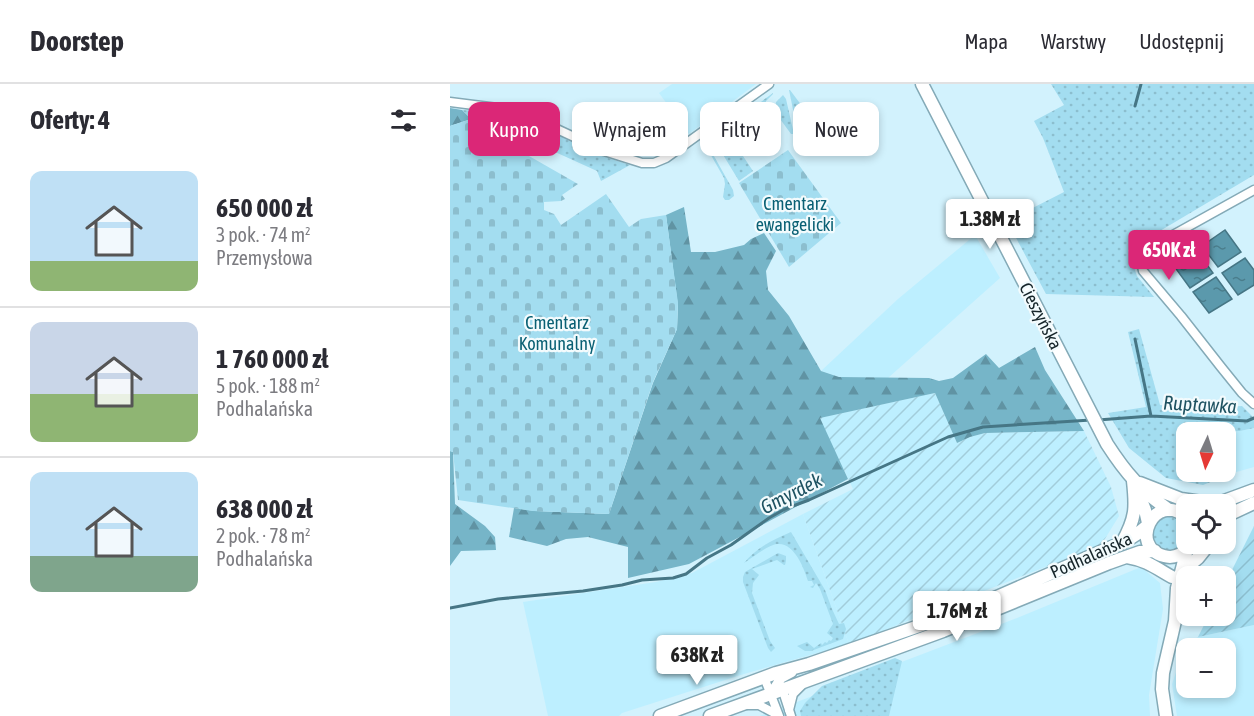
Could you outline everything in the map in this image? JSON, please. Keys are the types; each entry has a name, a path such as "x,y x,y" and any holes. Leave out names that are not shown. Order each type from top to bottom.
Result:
{"street":[{"path":"450,102 513,110 604,151 642,163 654,163 666,158 769,84"},
{"name":"Cieszyńska","path":"922,84 1102,436 1133,481 1157,502 1176,510"},
{"path":"1254,190 1146,250 1141,261 1143,271 1242,393 1254,404"},
{"path":"1121,544 1129,531 1134,515 1133,481 1176,497"},
{"name":"Cieszyńska","path":"1133,481 1148,525 1146,534 1148,542 1159,553"},
{"path":"1236,497 1254,490"},
{"path":"1236,511 1254,503"},
{"name":"Podhalańska","path":"710,716 740,705 773,683 809,664 974,607 1133,538 1148,525 1157,513 1176,512"},
{"name":"Podhalańska","path":"660,716 744,685 805,681 985,615 1095,568 1140,552 1176,556 1179,554"},
{"path":"1159,553 1176,578"},
{"path":"1190,566 1201,554"},
{"path":"1126,557 1147,562 1176,578"},
{"path":"1166,716 1162,681 1175,621 1176,600"},
{"path":"790,713 793,694 805,681"},
{"path":"773,683 790,713"},
{"path":"773,683 778,715"},
{"path":"740,705 759,705 778,715"}],"shaded area":[{"path":"672,84 756,84 732,102 700,102 700,126 689,134 688,102 666,102 659,93"},
{"path":"975,235 1000,278 888,378 839,377 821,371 898,299"},
{"path":"935,393 957,443 985,433 1084,431 1111,487 1119,516 1103,542 1091,549 849,644 803,514 853,489 819,418"},
{"path":"1254,428 1254,467 1236,472 1236,431"},
{"path":"803,514 849,644 744,674 622,713 619,716 548,716 523,602 656,582 692,573"},
{"path":"1141,567 1160,583 1163,609 1149,695 1150,716 760,716 1017,618"},
{"path":"1254,625 1254,716 1177,716 1172,684 1176,672 1176,698 1236,698 1236,638 1197,638"}],"green space":[{"path":"1051,84 1254,84 1254,175 1128,250 1137,276 1154,297 1046,294 1007,221 1064,192 1034,121 1064,105"},
{"path":"789,90 799,102 793,102 793,110"},
{"path":"773,93 766,102 761,102"},
{"path":"783,95 786,99 793,134 781,120 781,102 776,102"},
{"path":"450,108 462,110 468,116 468,120 450,126"},
{"name":"Cmentarz Komunalny","path":"468,120 468,156 529,156 578,184 562,195 565,199 544,202 544,210 554,214 561,225 606,194 629,227 641,219 666,215 678,303 677,329 653,382 609,514 533,511 458,500 453,452 450,451 450,126"},
{"path":"560,136 572,142 572,156 602,156 630,165 601,181 597,171 560,154"},
{"name":"Cmentarz ewangelicki","path":"788,150 841,223 789,267 739,183"},
{"path":"711,156 714,156 733,190 734,196 729,200 723,197 724,178"},
{"path":"724,156 743,156 753,171 739,181"},
{"path":"684,207 691,252 715,252 744,245 764,233 776,251 766,271 768,290 789,316 821,371 839,377 929,378 939,381 953,378 986,354 999,368 1035,347 1045,370 1084,431 985,433 957,443 935,393 820,418 848,479 689,564 628,578 628,547 588,537 566,539 547,546 509,537 514,508 609,514 653,383 677,329 678,306 666,215"},
{"path":"1139,329 1160,405 1207,409 1242,406 1254,418 1254,428 1236,431 1236,422 1176,422 1176,480 1166,478 1129,448 1108,413 1146,407 1128,332"},
{"path":"450,451 453,452 455,504 485,526 495,537 496,550 461,551 450,566"},
{"path":"1187,482 1210,482 1203,485"},
{"path":"1170,516 1176,518 1176,548 1170,550 1158,545 1153,533 1158,521"},
{"path":"1254,526 1254,625 1198,637 1204,626 1236,626 1236,566 1234,566"},
{"path":"791,532 825,590 839,624 844,623 846,629 843,639 811,651 805,651 797,646 807,642 814,648 821,643 822,645 831,641 833,638 827,633 833,624 820,589 816,583 813,588 810,587 814,585 812,581 808,581 793,551 783,544 777,544 744,563 766,544"},
{"path":"778,553 786,556 785,565 777,560 752,569 759,575 753,583 752,593 770,641 775,648 771,652 743,577 745,572"},
{"path":"895,658 902,661 889,716 801,716 800,711 805,703 822,686"}],"water":[{"path":"1225,230 1241,252 1218,267 1202,246"},
{"path":"1197,251 1213,273 1190,288 1174,266"},
{"path":"1245,258 1254,270 1254,285 1238,295 1222,273"},
{"path":"1216,277 1232,299 1209,313 1193,292"}],"waterway":[{"name":"Ruptawka","path":"1135,106 1141,84"},
{"name":"Ruptawka","path":"1135,339 1151,416"},
{"name":"Ruptawka","path":"1098,420 1151,416 1247,421 1254,418"},
{"name":"Gmyrdek","path":"450,608 498,599 583,591 642,580 673,578 686,574 707,558 785,509 948,437 983,427 1091,420"}]}
